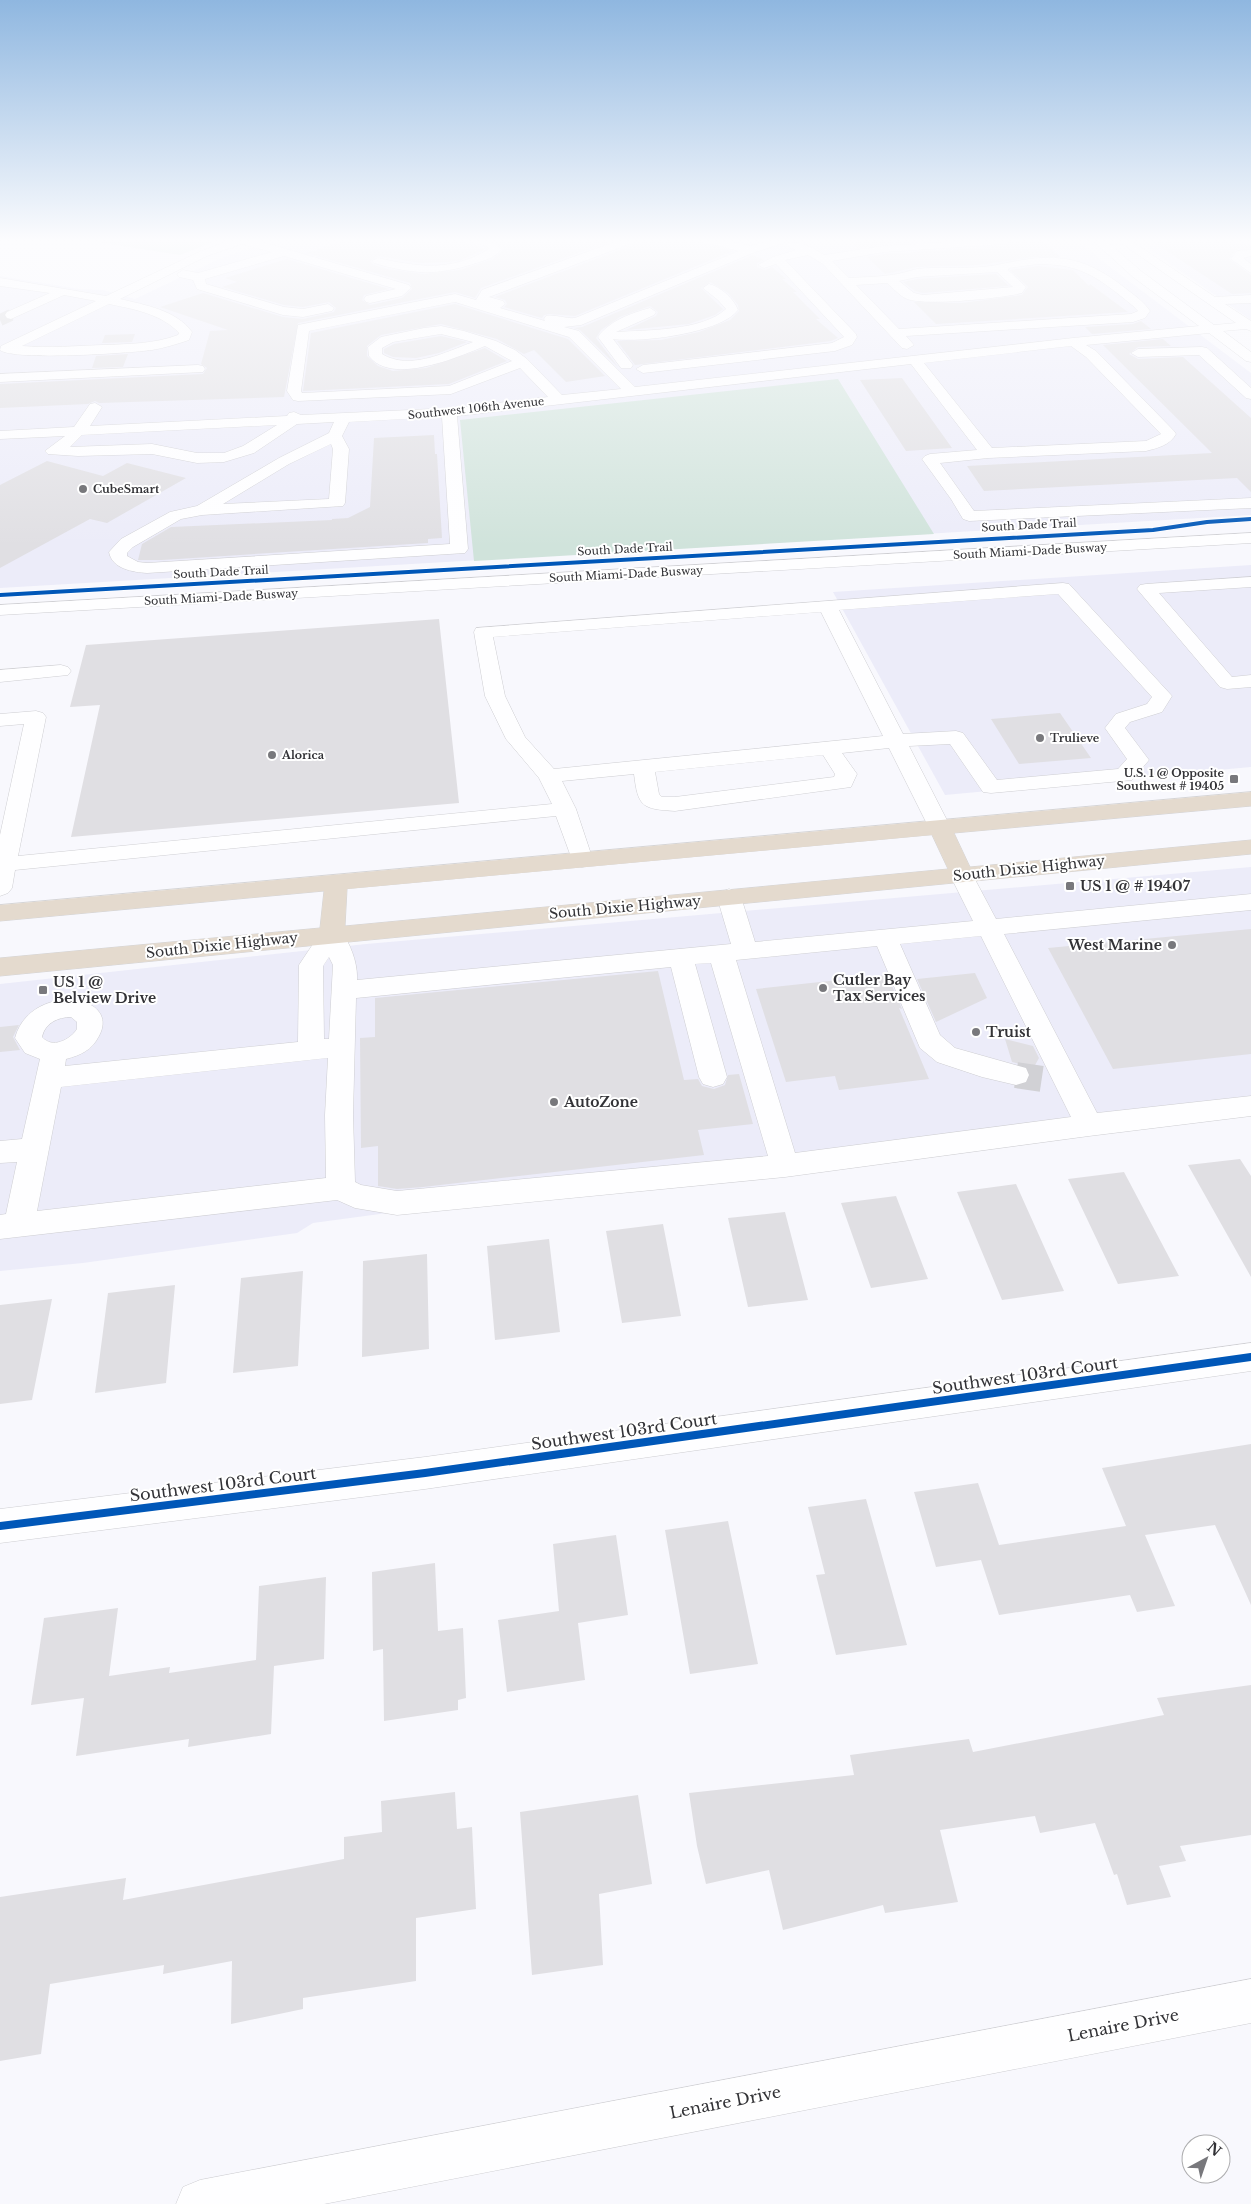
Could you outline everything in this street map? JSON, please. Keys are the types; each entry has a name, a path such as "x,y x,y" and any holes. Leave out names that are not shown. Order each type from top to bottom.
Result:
{"highway":[{"path":"0,913 1251,799"},
{"path":"940,828 962,875"},
{"name":"South Dixie Highway","path":"0,967 1251,847"},
{"path":"332,935 336,882"}],"street":[{"path":"3,350 22,341"},
{"path":"3,350 37,352 146,347 174,341"},
{"path":"94,407 68,443 53,451 81,453 153,449 197,458 219,458 239,454 255,448 293,420 298,397 294,391 301,341"},
{"path":"386,341 375,347 376,356 385,362 415,364 440,359 484,342"},
{"path":"480,341 507,352 522,362 558,399"},
{"path":"581,341 630,391"},
{"path":"607,341 626,364 643,369 835,347 848,341"},
{"path":"903,341 988,453"},
{"name":"Southwest 106th Avenue","path":"0,435 452,412 1085,341"},
{"path":"1227,341 1251,358"},
{"path":"1073,342 1091,354 1169,434 1166,438 1146,446 988,453 930,459 959,498 969,516 1251,503"},
{"path":"1124,353 1202,351 1251,395"},
{"path":"1091,354 1106,354"},
{"path":"751,356 768,376"},
{"path":"298,397 451,390 522,362"},
{"path":"643,369 662,387"},
{"path":"0,378 198,370"},
{"path":"335,436 341,449 337,503 202,510 176,515 127,543 118,552 119,558 135,567 147,568 459,549 451,390"},
{"path":"202,510 284,460 335,436 344,418"},
{"name":"South Miami-Dade Busway","path":"0,610 1251,538"},
{"path":"1251,582 1146,589 1227,683 1251,681"},
{"path":"549,776 896,741 956,737 991,787 1124,775 1138,760 1115,728 1123,718 1155,708 1162,696 1063,588 483,632 494,696 516,739 549,776 565,809 582,860"},
{"path":"827,605 940,828"},
{"path":"0,676 61,671"},
{"path":"0,720 36,716 3,860 0,888"},
{"path":"644,766 648,796 656,803 675,804 843,782 846,774 829,748"},
{"path":"3,860 565,809"},
{"path":"962,875 988,928 1054,1078 1089,1125"},
{"path":"720,1076 711,954 730,897"},
{"path":"343,990 1251,902"},
{"path":"332,935 345,965 339,1116 341,1188"},
{"path":"311,1050 311,965 332,935"},
{"path":"885,937 929,1041 946,1055 992,1070 1016,1075"},
{"path":"711,954 785,1166"},
{"path":"49,1078 341,1047"},
{"path":"55,1052 34,1149 9,1226 341,1188 355,1196 397,1203 785,1166 1089,1125 1251,1106"},
{"path":"0,1152 34,1149"},
{"name":"Southwest 103rd Court","path":"0,1526 425,1473 1251,1357"},
{"name":"Lenaire Drive","path":"200,2204 1251,2001"}],"shaded area":[{"path":"0,341 1208,341 1251,373 1251,515 0,588"},
{"path":"838,379 934,534 474,561 460,420"},
{"path":"1251,565 1251,767 945,795 833,592"},
{"path":"1251,867 1251,1100 1095,1118 313,1223 297,1233 83,1263 0,1271 0,984 366,944"}],"building":[{"path":"103,341 132,341 132,342 102,343"},
{"path":"207,341 295,341 284,397 99,403 95,401 88,404 0,408 0,384 203,374 207,368 201,364"},
{"path":"310,341 374,341 367,346 367,356 378,366 393,371 426,368 485,348 507,361 449,384 303,391"},
{"path":"412,341 467,342 439,353 416,358 393,357 384,353 384,349 394,344"},
{"path":"500,341 570,341 605,376 566,382 534,350 524,354"},
{"path":"591,341 598,341 618,367"},
{"path":"617,341 623,341 831,341 635,365"},
{"path":"1165,341 1171,346 1138,347 1129,354 1138,359 1183,357 1251,418 1251,492 1237,478 984,491 967,466 1212,453 1103,345"},
{"path":"128,354 123,367 92,368 96,356"},
{"path":"902,378 952,448 906,451 860,380"},
{"path":"434,435 435,454 437,454 442,538 428,539 428,543 138,560 142,544 171,527 348,518 370,507 374,438"},
{"name":"CubeSmart","path":"47,461 103,476 127,463 186,478 107,523 90,519 0,568 0,485"},
{"name":"Alorica","path":"439,619 459,803 71,837 100,705 70,707 86,645"},
{"name":"Trulieve","path":"1060,713 1091,758 1019,764 991,719"},
{"path":"1251,929 1251,1054 1113,1069 1048,948"},
{"name":"AutoZone","path":"658,971 684,1080 698,1079 702,1086 714,1089 725,1085 728,1075 739,1074 753,1124 698,1130 704,1155 423,1187 397,1189 378,1186 378,1146 361,1148 360,1038 375,1037 375,998"},
{"path":"975,973 987,998 936,1022 917,979"},
{"path":"885,975 888,982 890,981 902,1009 899,1008 929,1079 839,1090 835,1076 786,1082 756,989"},
{"path":"19,1025 13,1037 20,1050 0,1052 0,1027"},
{"path":"1005,1039 1033,1046 1039,1058 1030,1074 1027,1066 1012,1062"},
{"path":"1240,1159 1251,1176 1251,1277 1188,1165"},
{"path":"1124,1172 1179,1276 1118,1284 1068,1179"},
{"path":"1016,1184 1064,1291 1002,1300 957,1192"},
{"path":"896,1196 928,1279 871,1288 841,1203"},
{"path":"785,1212 808,1300 748,1307 728,1218"},
{"path":"663,1224 681,1316 622,1323 606,1231"},
{"path":"549,1239 560,1332 495,1340 487,1246"},
{"path":"427,1254 429,1349 362,1357 363,1261"},
{"path":"303,1271 298,1366 233,1373 241,1278"},
{"path":"175,1285 166,1383 95,1393 108,1293"},
{"path":"52,1299 32,1400 0,1404 0,1305"},
{"path":"1251,1444 1251,1605 1215,1525 1145,1535 1175,1606 1137,1612 1130,1595 999,1615 981,1560 936,1567 914,1492 978,1483 999,1545 1126,1526 1102,1468"},
{"path":"866,1499 907,1645 836,1655 816,1575 825,1574 808,1507"},
{"path":"728,1521 758,1664 690,1674 665,1530"},
{"path":"616,1535 628,1615 578,1623 585,1680 507,1692 498,1620 559,1611 553,1544"},
{"path":"435,1563 438,1631 463,1628 466,1698 458,1700 458,1710 384,1721 383,1649 373,1651 372,1572"},
{"path":"326,1577 324,1659 274,1666 271,1734 188,1747 189,1739 76,1756 84,1698 31,1705 44,1618 118,1608 109,1676 170,1667 169,1673 256,1660 259,1586"},
{"path":"1251,1685 1251,1835 1180,1846 1186,1861 1159,1866 1171,1897 1127,1905 1117,1874 1114,1875 1095,1823 1040,1833 1035,1816 940,1830 958,1902 885,1913 883,1905 783,1930 769,1870 706,1884 697,1846 689,1793 854,1775 850,1755 969,1739 973,1752 1164,1715 1157,1698"},
{"path":"455,1792 457,1829 472,1827 476,1909 416,1918 416,1981 303,1998 303,2009 231,2024 232,1961 163,1974 164,1965 50,1984 41,2054 0,2061 0,1897 126,1878 123,1900 344,1859 344,1837 382,1832 381,1801"},
{"path":"638,1795 652,1884 599,1894 603,1965 532,1975 520,1812"}],"tunnel":[{"path":"1016,1075 1043,1079"}],"cycle path":[{"name":"South Dade Trail","path":"0,595 1153,530 1207,522 1251,519"},
{"path":"0,1526 425,1473 1251,1357"}],"place":[{"name":"CubeSmart","path":"83,489"},
{"name":"Trulieve","path":"1040,738"},
{"name":"Alorica","path":"272,755"},
{"name":"U.S. 1 @ Opposite Southwest # 19405","path":"1234,779"},
{"name":"US 1 @ # 19407","path":"1070,886"},
{"name":"West Marine","path":"1172,945"},
{"name":"Cutler Bay Tax Services","path":"823,988"},
{"name":"US 1 @ Belview Drive","path":"43,990"},
{"name":"Truist","path":"976,1032"},
{"name":"AutoZone","path":"554,1102"}]}
